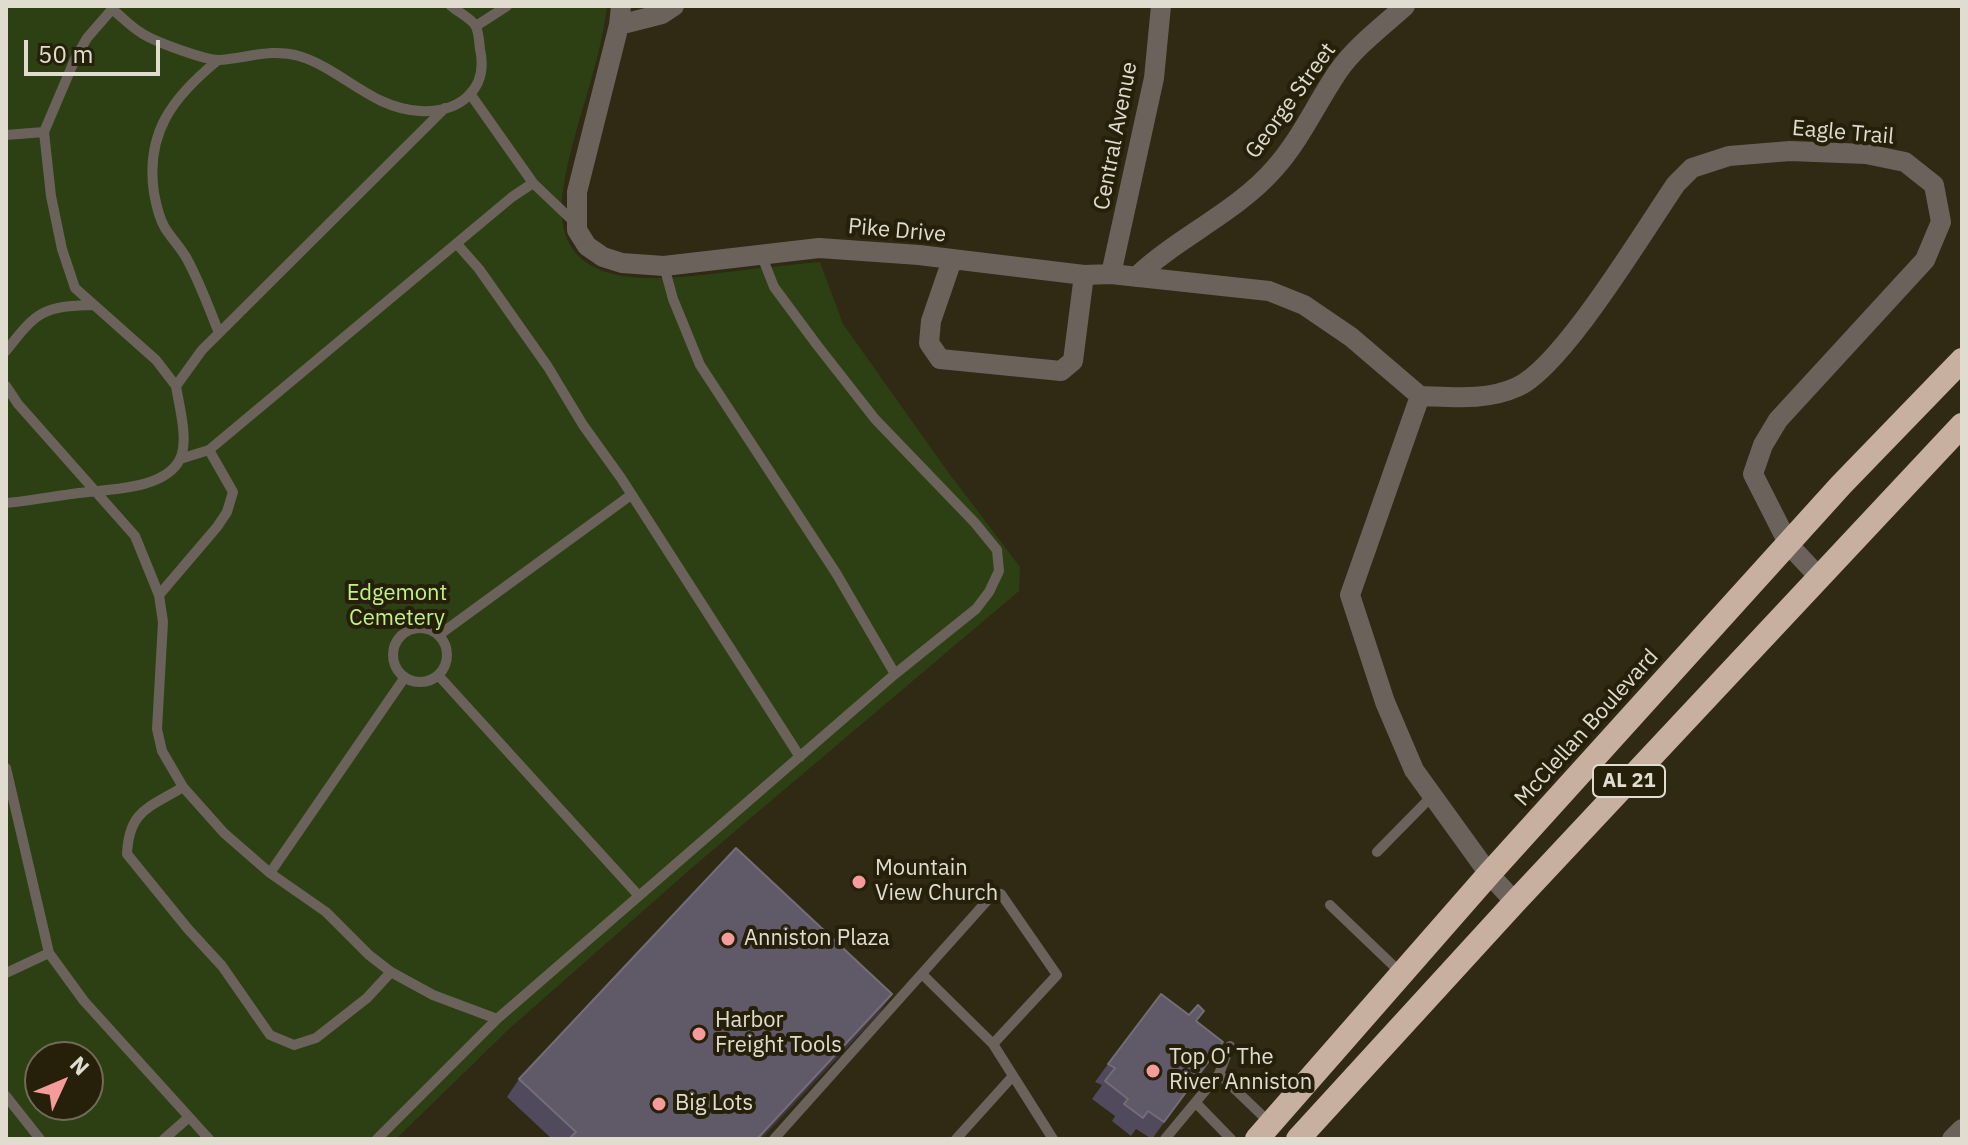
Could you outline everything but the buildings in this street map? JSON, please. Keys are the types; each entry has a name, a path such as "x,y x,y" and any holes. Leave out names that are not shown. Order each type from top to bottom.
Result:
{"highway":[{"path":"1929,394 1962,349"},
{"name":"McClellan Boulevard","path":"1264,1131 1489,874 1841,485 1962,360"},
{"name":"AL 21","path":"1298,1139 1515,902 1962,425"}],"street":[{"path":"575,223 577,192 620,15 662,14 674,6"},
{"name":"Central Avenue","path":"1111,274 1154,78 1161,6"},
{"name":"George Street","path":"1136,277 1156,258 1232,207 1274,169 1291,148 1341,67 1405,6"},
{"name":"Eagle Trail","path":"1420,396 1475,398 1518,387 1542,369 1594,304 1676,184 1692,168 1729,156 1790,151 1866,154 1905,162 1934,185 1941,222 1925,260 1778,420 1763,445 1753,474 1789,545 1819,577"},
{"name":"Pike Drive","path":"575,223 587,246 603,257 622,263 664,266 819,248 1269,291 1304,305 1351,337 1420,396"},
{"path":"952,260 931,321 929,343 940,359 1061,371 1073,361 1084,275"},
{"path":"1420,396 1350,595 1385,702 1414,770 1489,874 1515,902"},
{"path":"1952,1139 1962,1129"}],"lane":[{"path":"176,386 202,350 219,333 445,108 471,95 480,83 483,60 476,26 451,6"},
{"path":"476,26 507,6"},
{"path":"180,459 184,429 176,386 156,360 75,288 62,249 51,196 44,132 87,38 114,7 141,33 217,61 265,52 295,55 314,62 379,102 419,111 445,108"},
{"path":"217,61 177,98 161,125 152,154 152,178 164,227 185,256 219,333"},
{"path":"471,95 533,183 575,223"},
{"path":"6,135 44,132"},
{"path":"6,503 142,485 165,475 180,459 209,450 512,197 533,183"},
{"path":"457,244 479,269 548,367 800,757"},
{"path":"377,1139 497,1019 983,601 999,571 997,550 875,419 774,287 761,254"},
{"path":"664,266 673,299 700,365 836,573 895,674"},
{"path":"6,351 25,327 43,312 59,306 94,305"},
{"path":"6,386 18,404 135,536 159,595 163,645 157,729 162,751 183,787 224,833 270,873 326,912 369,955 391,972 433,995 497,1019"},
{"path":"159,595 227,512 233,492 209,450"},
{"path":"439,635 631,495"},
{"path":"423,628 439,635 447,651 444,668 438,675 422,682 405,677 399,671 393,654 399,638 414,629 423,628"},
{"path":"438,675 639,896"},
{"path":"270,873 405,677"},
{"path":"6,768 49,953 84,1001 209,1139"},
{"path":"183,787 141,812 128,830 127,854 222,966 270,1035 294,1045 316,1038 367,998 391,972"},
{"path":"1377,852 1432,796"},
{"path":"774,1139 994,893 1001,894 1057,975 993,1044"},
{"path":"1330,905 1402,974"},
{"path":"6,973 49,953"},
{"path":"922,974 993,1044 1053,1139"},
{"path":"1165,1139 1219,1074 1230,1046"},
{"path":"1219,1074 1264,1131"},
{"path":"956,1139 1012,1077"},
{"path":"6,1096 40,1139"},
{"path":"1197,1104 1231,1139"},
{"path":"164,1139 188,1118"}],"green space":[{"name":"Edgemont Cemetery","path":"6,6 607,6 563,190 563,225 573,249 590,265 614,274 642,278 671,278 820,262 843,324 1020,567 1019,591 694,866 509,1029 396,1139 6,1139"}],"place":[{"name":"Mountain View Church","path":"859,882"},
{"name":"Anniston Plaza","path":"728,939"},
{"name":"Harbor Freight Tools","path":"699,1034"},
{"name":"Top O' The River Anniston","path":"1153,1071"},
{"name":"Big Lots","path":"659,1104"}]}
